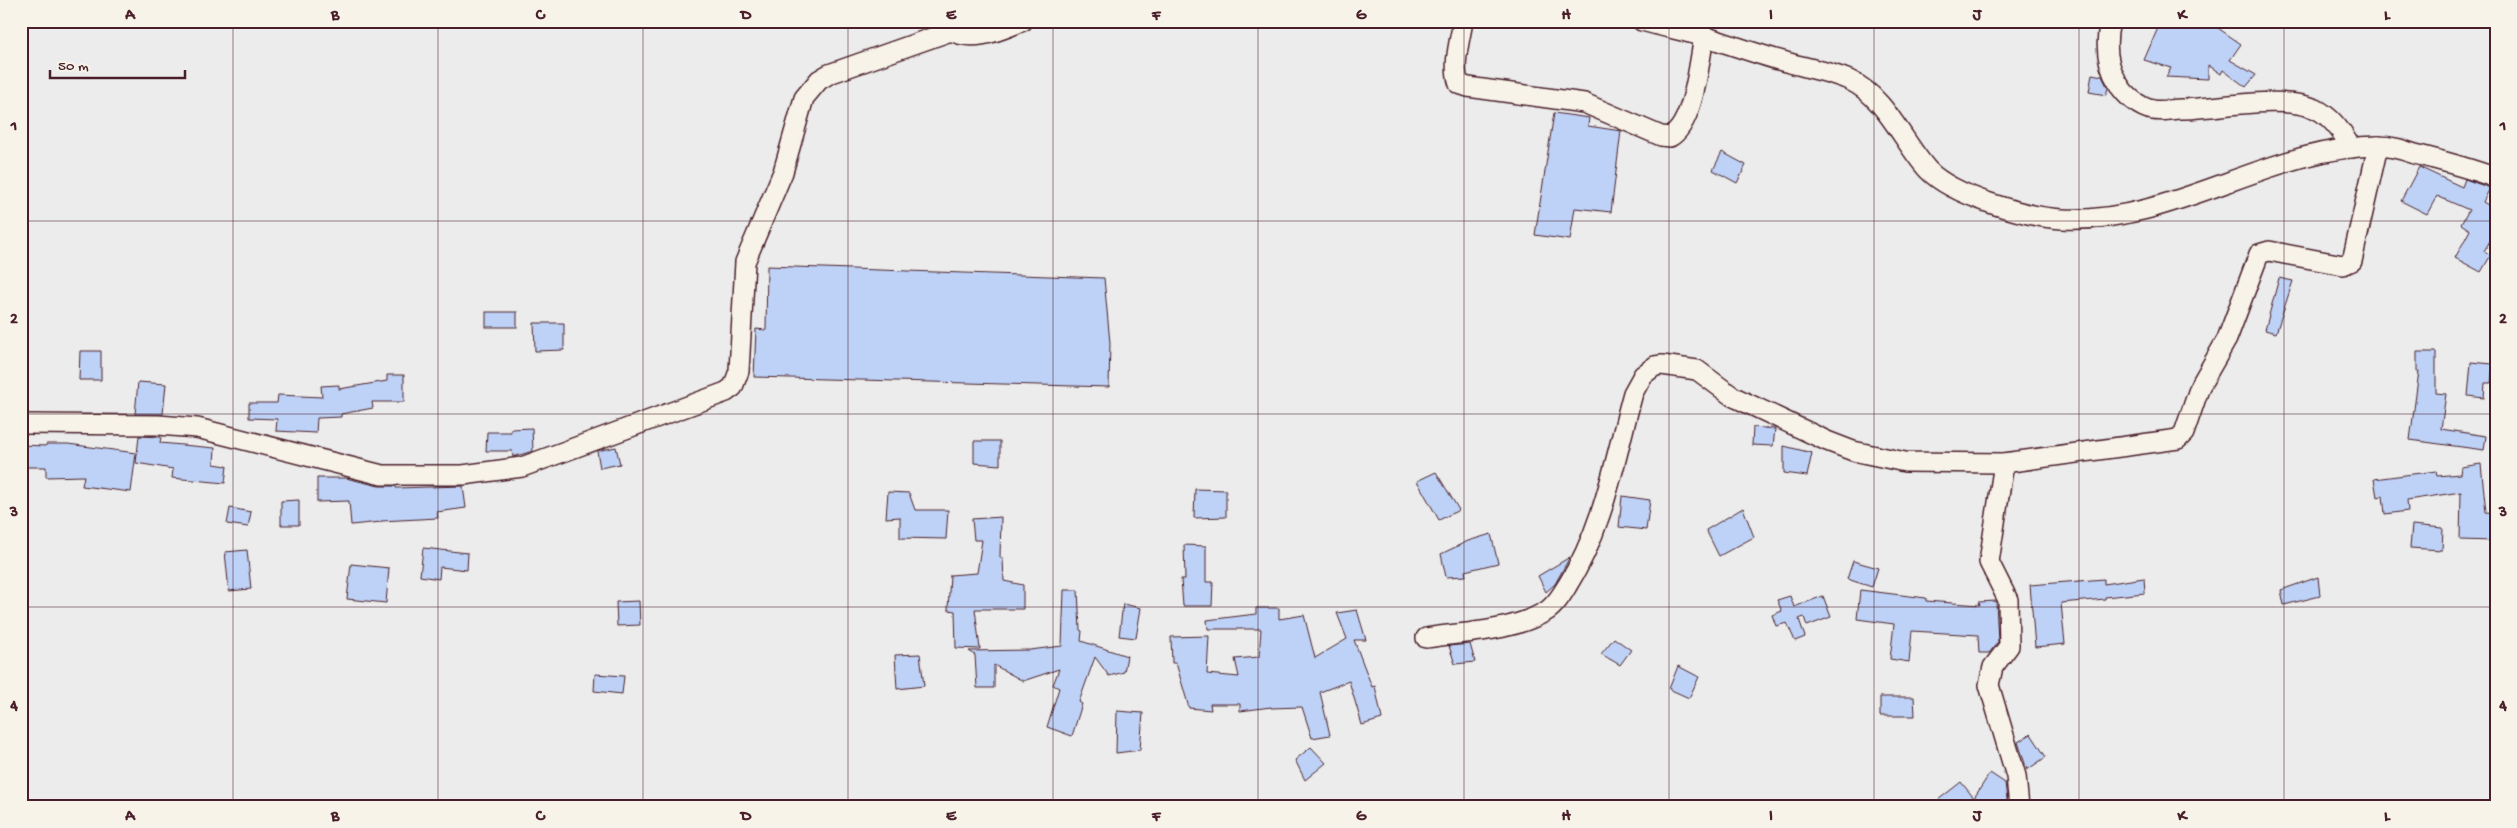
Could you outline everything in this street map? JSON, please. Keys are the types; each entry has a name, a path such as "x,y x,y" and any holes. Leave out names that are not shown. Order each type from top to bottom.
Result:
{"street":[{"path":"21,424 149,424 197,428 382,475 463,475 522,467 726,392 732,387 739,371 745,262 779,184 804,98 819,80 829,74 950,26 968,37 991,34 1023,21"},
{"path":"1463,21 1456,68 1459,84 1468,87 1584,103 1661,136 1670,137 1681,128 1694,88 1704,37"},
{"path":"1642,21 1704,37 1849,80 1868,92 1893,121 1929,171 1945,182 1994,206 2028,214 2062,219 2117,216 2173,202 2275,167 2351,148 2391,147 2461,165 2496,178"},
{"path":"2110,21 2107,52 2112,74 2121,89 2138,103 2153,110 2189,110 2283,103 2315,109 2331,119 2351,148"},
{"path":"1426,638 1506,626 1546,611 1557,601 1579,567 1599,517 1633,393 1643,375 1655,366 1662,365 1697,370 1732,396 1853,451 1880,458 1926,464 2004,463 2173,440 2181,437 2200,386 2227,339 2259,254 2270,252 2343,265 2352,261 2378,146"},
{"path":"2004,463 1989,562 2008,600 2009,646 1993,667 1989,685 2016,776 2019,807"}],"building":[{"path":"2161,21 2208,21 2241,44 2230,60 2256,75 2246,87 2223,70 2221,74 2208,65 2208,79 2166,77 2171,68 2144,60"},
{"path":"2092,74 2102,76 2108,88 2106,95 2089,92"},
{"path":"1554,113 1589,118 1588,126 1621,131 1611,212 1575,208 1570,240 1535,235"},
{"path":"1722,152 1746,165 1737,183 1713,170"},
{"path":"2419,167 2462,187 2465,179 2490,188 2483,202 2496,210 2496,231 2484,251 2491,255 2481,272 2455,258 2470,230 2461,224 2469,210 2437,196 2427,214 2401,201"},
{"path":"767,266 1104,278 1110,343 1109,387 754,377 756,329 766,330"},
{"path":"2279,278 2293,281 2276,333 2265,330"},
{"path":"486,312 517,312 517,327 486,327"},
{"path":"534,323 564,323 564,350 535,351"},
{"path":"80,351 101,351 101,380 79,380"},
{"path":"2417,352 2436,352 2436,393 2446,394 2441,429 2486,436 2484,450 2410,440 2419,371 2417,371"},
{"path":"2471,362 2493,364 2491,383 2485,383 2484,398 2468,396"},
{"path":"387,375 404,375 404,402 372,402 373,408 341,414 341,417 317,418 316,433 276,431 277,419 249,418 249,403 277,403 278,395 322,397 321,386 339,385 339,389 387,381"},
{"path":"138,382 166,384 163,414 135,414"},
{"path":"1753,427 1775,429 1773,446 1752,445"},
{"path":"532,428 533,451 513,457 512,451 486,451 487,432 511,432 511,429"},
{"path":"139,436 161,437 160,443 215,448 214,464 227,466 225,483 172,478 173,469 136,463"},
{"path":"974,441 1000,441 1000,465 974,463"},
{"path":"46,444 68,444 136,453 131,492 82,486 84,476 46,477 46,467 21,467 21,445 46,446"},
{"path":"1784,446 1812,453 1807,476 1784,473"},
{"path":"616,447 620,464 600,468 597,451"},
{"path":"2481,464 2486,512 2495,513 2494,541 2460,540 2461,492 2407,500 2408,511 2385,514 2383,496 2377,497 2374,479 2436,471 2437,476 2460,474 2461,467"},
{"path":"1436,472 1459,510 1439,520 1417,481"},
{"path":"317,478 346,478 379,486 396,486 396,488 463,486 466,508 437,512 438,518 381,521 351,525 349,501 317,502"},
{"path":"1195,489 1226,490 1226,517 1194,518"},
{"path":"888,492 909,493 915,510 948,510 946,539 900,538 900,517 886,518"},
{"path":"1622,496 1650,500 1646,530 1619,527"},
{"path":"299,500 299,525 281,525 281,501"},
{"path":"230,508 251,512 248,527 227,524"},
{"path":"1743,508 1754,537 1719,556 1706,530"},
{"path":"1001,517 1000,558 1003,558 1004,581 1023,585 1023,609 975,609 980,649 956,648 955,611 948,610 950,575 977,573 982,540 974,540 972,519"},
{"path":"2412,525 2443,528 2442,550 2410,548"},
{"path":"1491,534 1498,563 1465,571 1466,576 1446,577 1441,554 1468,541"},
{"path":"1184,545 1206,546 1206,582 1213,582 1212,606 1183,606 1181,579 1185,579"},
{"path":"423,548 468,553 467,570 440,567 439,579 420,576"},
{"path":"247,550 251,589 229,591 225,552"},
{"path":"1570,557 1555,584 1546,592 1538,576"},
{"path":"1853,561 1878,568 1872,587 1847,579"},
{"path":"351,564 389,568 386,603 347,599"},
{"path":"2318,577 2320,596 2284,605 2281,590"},
{"path":"2144,578 2145,593 2061,603 2065,644 2035,647 2030,585 2104,579 2104,584"},
{"path":"1064,590 1078,590 1080,630 1082,631 1081,641 1127,656 1124,672 1109,676 1095,657 1079,702 1082,704 1072,736 1047,727 1059,688 1053,685 1059,669 1023,681 994,665 994,688 977,688 975,655 969,651 1030,650 1062,646"},
{"path":"1860,590 1926,598 1926,601 1980,605 1979,602 1996,601 1998,642 1989,653 1979,653 1978,635 1912,631 1909,662 1890,659 1894,624 1857,619"},
{"path":"1790,596 1794,607 1823,596 1831,617 1807,626 1804,617 1799,619 1805,637 1795,641 1787,623 1776,626 1772,615 1782,611 1777,600"},
{"path":"639,601 640,625 617,626 616,602"},
{"path":"1123,604 1141,608 1136,638 1119,636"},
{"path":"1256,608 1279,608 1279,619 1304,615 1315,658 1347,639 1337,613 1357,610 1366,640 1354,640 1372,687 1375,686 1382,719 1362,725 1349,681 1320,692 1330,735 1312,738 1302,707 1271,707 1240,711 1240,704 1210,704 1211,710 1189,708 1176,663 1172,663 1171,637 1209,636 1207,674 1239,677 1235,659 1259,657 1261,629 1208,629 1207,620 1256,614"},
{"path":"1614,638 1631,650 1620,665 1601,654"},
{"path":"1470,644 1475,662 1455,664 1449,646"},
{"path":"920,654 924,686 897,689 895,655"},
{"path":"1678,666 1699,677 1689,698 1669,689"},
{"path":"595,674 624,676 622,694 594,691"},
{"path":"1880,697 1914,697 1915,716 1880,716"},
{"path":"1117,711 1143,713 1140,750 1116,753"},
{"path":"2031,734 2046,757 2027,770 2018,742"},
{"path":"1311,747 1326,763 1305,780 1295,760"},
{"path":"1990,773 2005,783 2008,807 1929,807 1961,782 1974,798"}]}
